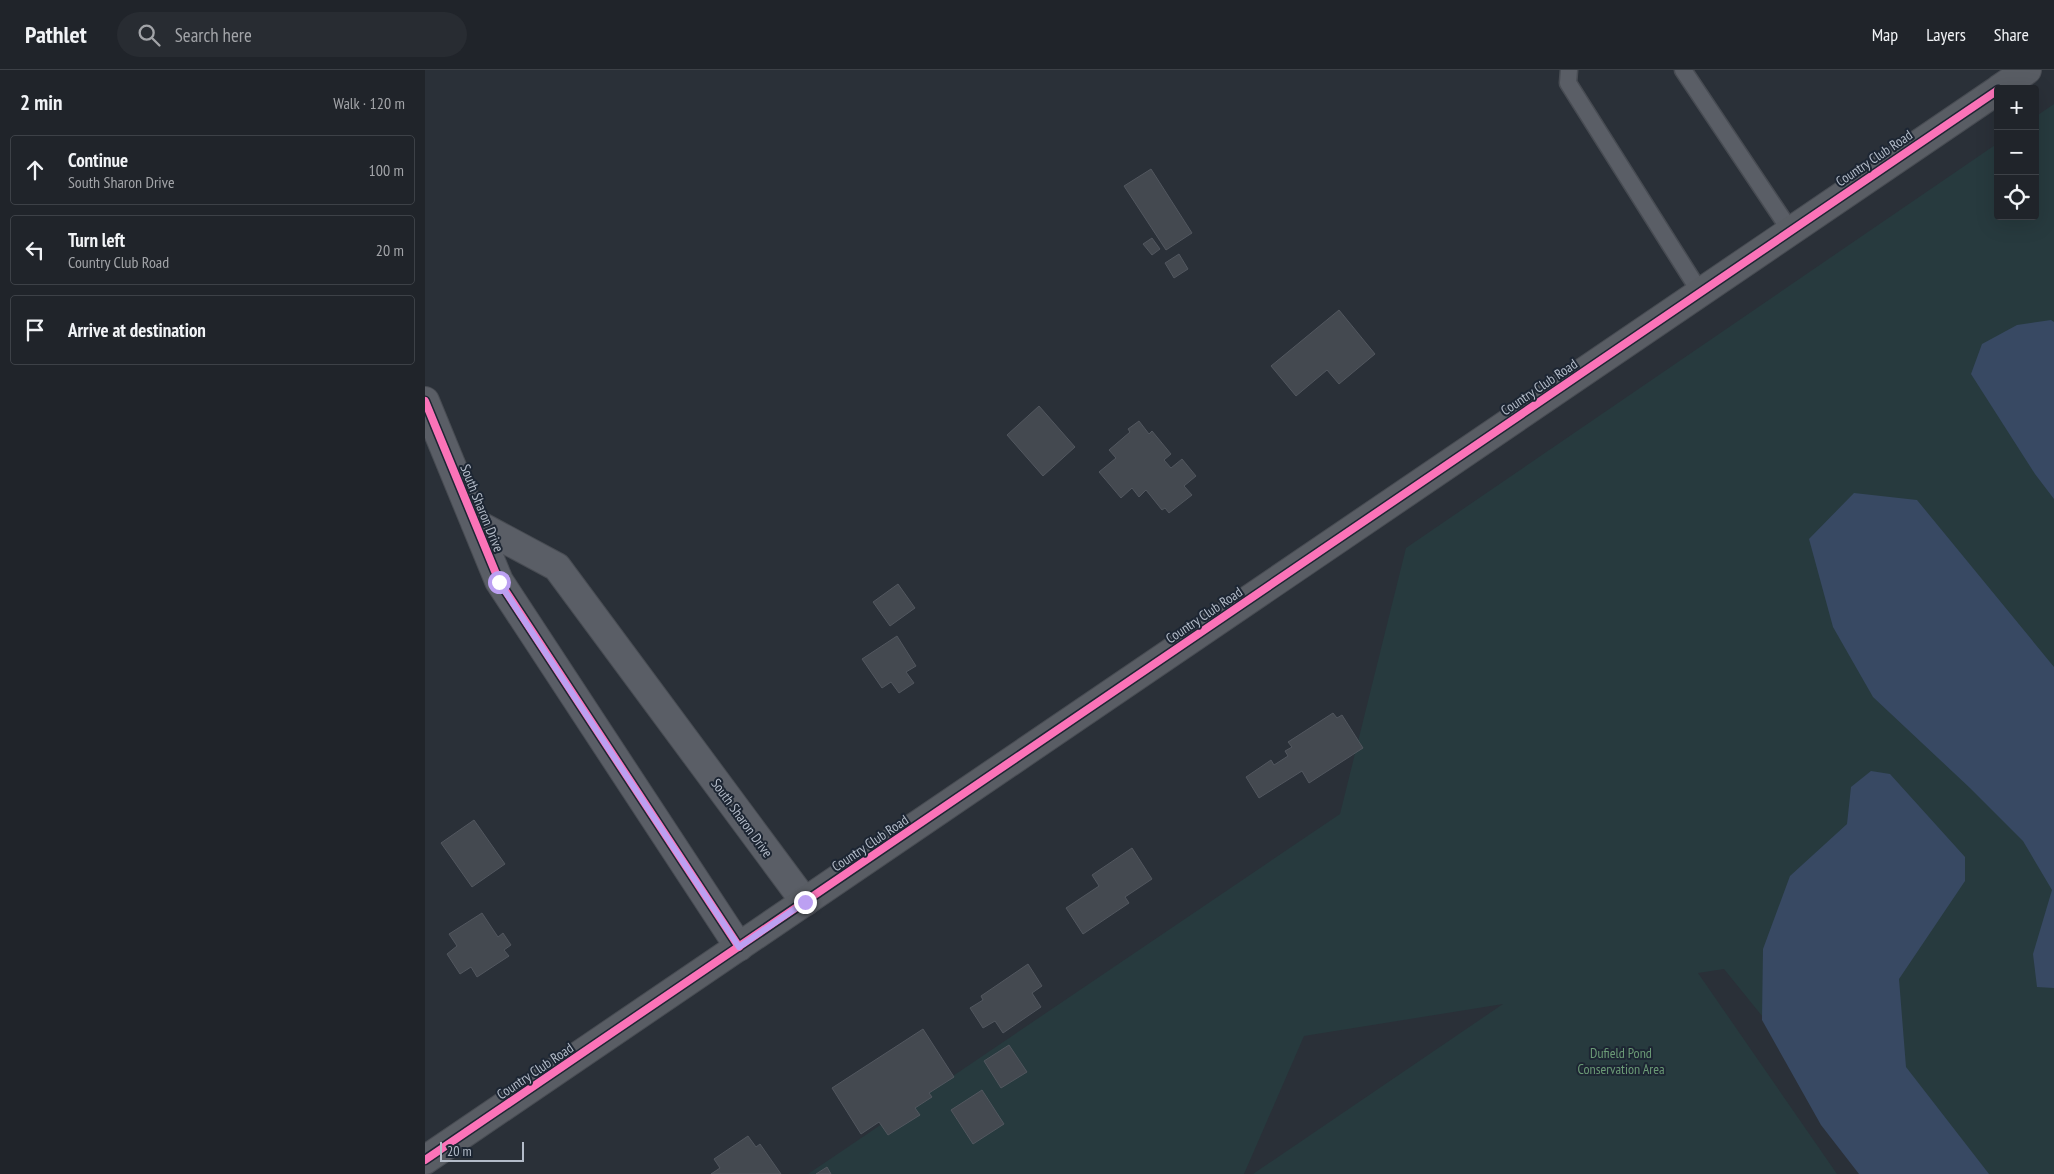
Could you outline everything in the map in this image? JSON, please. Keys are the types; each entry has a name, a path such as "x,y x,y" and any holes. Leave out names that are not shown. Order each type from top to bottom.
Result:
{"street":[{"name":"Country Club Road","path":"2004,85 2027,70"},
{"name":"Country Club Road","path":"425,1160 1994,92"},
{"name":"South Sharon Drive","path":"425,401 499,582 739,947"},
{"name":"South Sharon Drive","path":"475,523 557,566 805,902"}],"lane":[{"path":"1569,70 1569,83 1700,292"},
{"path":"1683,70 1790,230"}],"green space":[{"name":"Dufield Pond Conservation Area","path":"2054,104 2054,1174 1890,1174 1724,969 1698,973 1837,1174 1253,1174 1503,1004 1304,1036 1244,1174 808,1174 1340,814 1406,548 1994,146 1994,220 2039,220 2039,114"}],"water":[{"path":"2051,320 2054,322 2054,499 2035,474 1971,374 1982,344 2017,325"},
{"path":"1854,493 1917,500 2054,667 2054,988 2037,987 2033,954 2052,890 2023,841 1970,788 1873,697 1833,627 1809,539"},
{"path":"1871,771 1890,774 1965,857 1965,881 1899,979 1906,1067 1989,1174 1859,1174 1821,1125 1762,1020 1763,949 1790,876 1847,824 1851,787"}],"building":[{"path":"1151,169 1192,233 1166,250 1124,186"},
{"path":"1152,238 1160,249 1152,255 1143,244"},
{"path":"1179,254 1188,269 1174,278 1165,263"},
{"path":"1339,310 1375,354 1339,384 1327,370 1296,396 1271,366"},
{"path":"1039,406 1075,447 1043,476 1007,435"},
{"path":"1139,421 1149,434 1152,431 1171,454 1164,460 1171,468 1182,459 1196,476 1184,486 1192,495 1169,513 1165,508 1162,510 1146,490 1139,497 1132,488 1121,498 1099,472 1116,458 1109,450 1130,432 1128,429"},
{"path":"898,584 915,608 890,626 873,602"},
{"path":"897,636 916,666 906,672 914,683 899,693 891,682 882,688 862,659"},
{"path":"1333,713 1337,718 1342,715 1363,748 1309,783 1302,771 1259,798 1246,777 1271,760 1274,765 1288,756 1285,751 1292,747 1288,742"},
{"path":"474,820 505,864 472,887 441,843"},
{"path":"1132,848 1152,879 1125,897 1129,903 1083,934 1066,908 1099,886 1092,875"},
{"path":"482,913 498,937 503,933 511,945 504,950 509,956 477,977 471,967 460,974 447,954 457,946 449,934"},
{"path":"1028,964 1042,986 1032,993 1041,1007 1003,1033 995,1021 983,1028 970,1008 983,1000 981,996"},
{"path":"923,1029 954,1077 929,1093 932,1097 915,1108 920,1115 888,1135 879,1122 861,1134 832,1088"},
{"path":"1009,1045 1027,1072 1001,1088 984,1061"},
{"path":"982,1090 1004,1124 973,1144 951,1110"},
{"path":"748,1136 756,1147 760,1144 781,1174 711,1174 720,1168 714,1159"},
{"path":"827,1167 831,1174 816,1174"}],"cycle path":[{"path":"425,1160 1994,93"},
{"path":"425,401 499,581 739,947"}],"route":[{"path":"499,582 739,947 805,902"}]}
